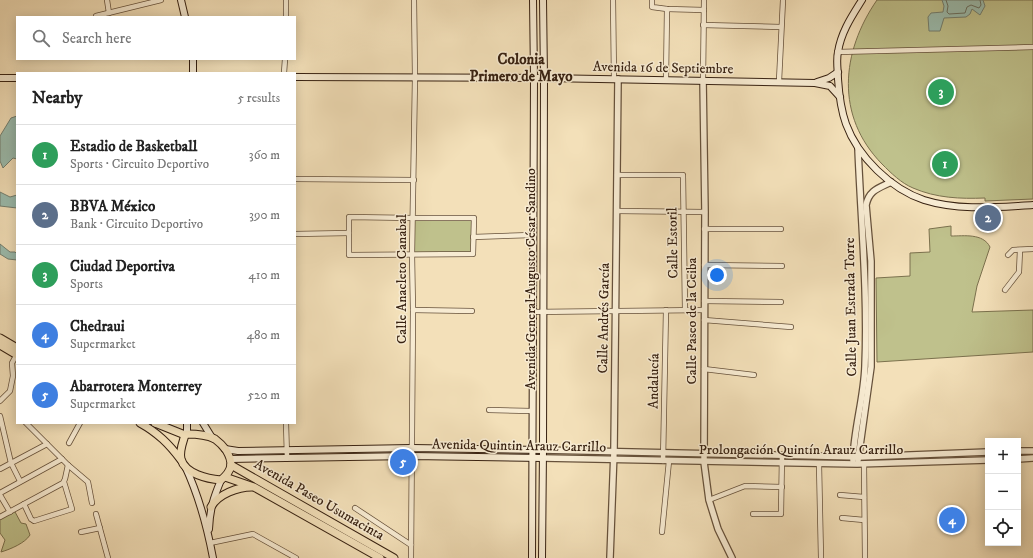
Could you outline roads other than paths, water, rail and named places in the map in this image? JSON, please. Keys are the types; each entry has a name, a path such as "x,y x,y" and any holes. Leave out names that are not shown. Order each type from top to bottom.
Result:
{"main road":[{"path":"181,0 185,16"},
{"name":"Avenida General Augusto César Sandino","path":"532,558 533,0"},
{"name":"Avenida General Augusto César Sandino","path":"542,558 543,0"},
{"path":"862,0 846,26 838,52 840,97 846,124 858,149 884,177 915,197 954,207 1033,205"},
{"path":"193,72 194,60"},
{"name":"Avenida 16 de Septiembre","path":"815,82 829,78 838,72"},
{"name":"Avenida 16 de Septiembre","path":"296,78 415,77 815,82 830,86 840,97"},
{"path":"0,78 16,78"},
{"path":"0,338 16,347"},
{"path":"0,345 16,354"},
{"path":"142,424 157,433 166,441 183,463 195,473 205,478 223,478"},
{"path":"158,424 186,434 200,435 214,439"},
{"path":"187,424 186,434 181,448 183,463 198,500 210,543 212,558"},
{"path":"204,424 211,436 225,449 231,462 212,500 208,535"},
{"name":"Avenida Quintin Arauz Carrillo","path":"225,449 238,451 412,448 543,450"},
{"name":"Avenida Quintin Arauz Carrillo","path":"231,462 287,457 412,456 543,458"},
{"name":"Avenida Paseo Usumacinta","path":"231,462 394,558"},
{"name":"Avenida Paseo Usumacinta","path":"223,478 256,488 380,558"},
{"path":"211,507 215,500 234,490 250,486 256,488"}],"street":[{"path":"107,0 109,13"},
{"path":"96,16 161,0"},
{"path":"286,0 286,16"},
{"name":"Calle Anacleto Canabal","path":"411,558 412,254 414,218 415,77 414,0"},
{"name":"Calle Andrés García","path":"610,558 614,460 617,211 616,79 613,0"},
{"path":"652,0 652,7 704,10"},
{"path":"703,80 704,0"},
{"path":"779,81 782,0"},
{"path":"666,80 667,9"},
{"path":"704,25 781,27"},
{"path":"838,52 1033,47"},
{"path":"284,72 285,60"},
{"name":"Calle Paseo de la Ceiba","path":"703,80 705,212 704,462 709,500 718,530 732,558"},
{"name":"Calle Juan Estrada Torre","path":"855,464 871,367 871,267 867,246 858,149"},
{"name":"Calle Estoril","path":"617,175 683,175 685,310"},
{"path":"296,179 414,180"},
{"name":"Calle Juan Estrada Torre","path":"867,246 866,204 868,197 877,188 891,182"},
{"path":"617,211 705,212"},
{"path":"349,217 414,218 474,218 473,254 349,256 349,217"},
{"path":"704,229 781,229"},
{"path":"296,234 349,233"},
{"path":"473,237 533,235"},
{"path":"1008,256 1013,250 1033,249"},
{"path":"1005,290 1019,272 1020,250"},
{"path":"704,265 782,266"},
{"path":"704,301 781,302"},
{"path":"413,310 472,311"},
{"name":"Andalucía","path":"662,532 666,461 663,452 666,310"},
{"path":"532,312 704,310"},
{"path":"704,320 791,327"},
{"path":"0,401 10,391 13,376 12,363 16,357"},
{"path":"704,369 754,375"},
{"path":"489,410 532,411"},
{"path":"0,416 2,438 11,464 20,482"},
{"path":"27,424 88,483 92,503"},
{"path":"70,443 80,424"},
{"path":"286,424 287,457"},
{"path":"0,470 47,444"},
{"name":"Prolongación Quintín Arauz Carrillo","path":"543,450 856,457 985,452"},
{"path":"1021,451 1033,451"},
{"path":"753,514 781,514 782,455"},
{"path":"906,455 907,462"},
{"name":"Avenida Quintin Arauz Carrillo","path":"543,458 614,460"},
{"path":"1021,459 1033,458"},
{"path":"10,512 0,494 62,459"},
{"name":"Prolongación Quintín Arauz Carrillo","path":"614,460 819,464 985,460"},
{"path":"819,464 821,558"},
{"path":"864,464 865,558"},
{"path":"24,504 31,520 34,521 72,509 64,482 68,465"},
{"path":"0,517 64,482"},
{"path":"709,500 745,486 782,487"},
{"path":"840,495 864,497"},
{"path":"355,508 411,545"},
{"path":"96,514 108,558"},
{"path":"842,518 864,520"},
{"path":"81,532 100,528"},
{"path":"210,543 253,534 296,558"}],"water":[{"path":"942,0 983,0 985,6 980,15 972,9 970,14 966,17 944,18 940,31 929,31 928,17 931,13 943,12 944,6"},
{"path":"16,116 16,159 13,158 3,168 0,161 0,136 11,118"},
{"path":"0,192 10,197 16,195 16,208 0,206"},
{"path":"0,244 10,252 15,252 16,260 8,259 0,254"}],"place":[{"name":"Ciudad Deportiva","path":"941,92"},
{"name":"Estadio de Basketball","path":"945,164"},
{"name":"BBVA México","path":"988,218"},
{"name":"Abarrotera Monterrey","path":"403,462"},
{"name":"Chedraui","path":"952,520"}],"district":[{"name":"Colonia Primero de Mayo","path":"521,68"}]}
